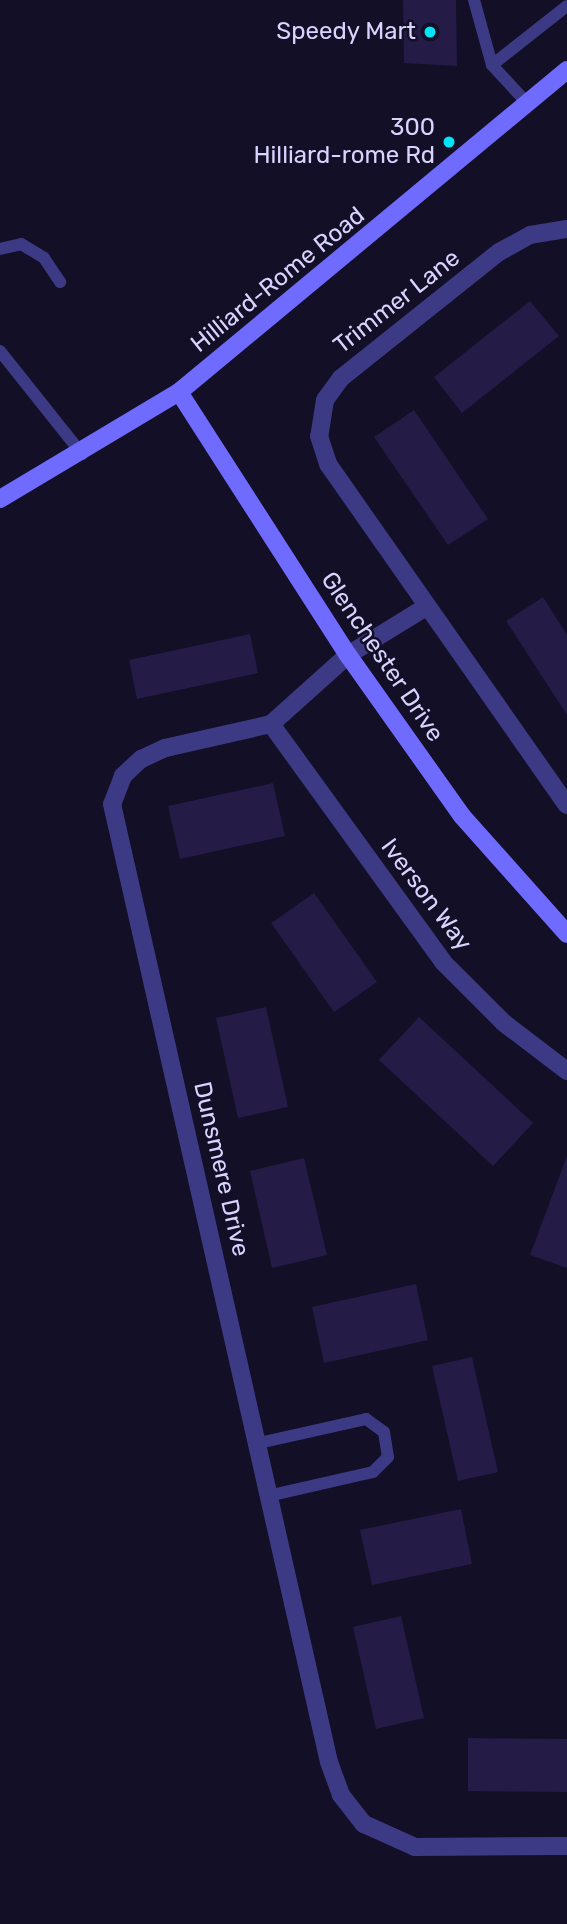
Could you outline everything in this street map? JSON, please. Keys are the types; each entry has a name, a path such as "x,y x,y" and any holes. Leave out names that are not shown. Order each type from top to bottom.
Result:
{"main road":[{"name":"Hilliard-Rome Road","path":"0,499 82,454 179,392 567,70"},
{"name":"Glenchester Drive","path":"179,392 348,655 462,816 567,934"}],"street":[{"name":"Trimmer Lane","path":"426,607 328,464 319,436 325,400 341,378 499,252 530,235 567,229"},
{"name":"Dunsmere Drive","path":"426,607 348,655 271,724 165,748 141,759 123,776 112,804 272,1495 329,1762 341,1795 364,1824 415,1847 567,1846"},
{"path":"426,607 567,805"},
{"name":"Iverson Way","path":"271,724 443,962 504,1023 567,1071"}],"lane":[{"path":"474,0 492,65 528,104"},
{"path":"492,65 567,6"},
{"path":"0,249 21,244 44,258 60,282"},
{"path":"0,351 82,454"},
{"path":"259,1443 366,1419 384,1432 388,1457 373,1472 272,1495"}],"building":[{"name":"Speedy Mart","path":"403,0 456,0 457,66 404,63"},
{"path":"530,301 559,336 462,413 434,377"},
{"path":"414,410 488,519 448,545 374,437"},
{"path":"543,597 567,635 567,715 506,621"},
{"path":"250,634 258,673 137,699 129,660"},
{"path":"273,783 285,836 180,859 168,806"},
{"path":"314,893 377,982 334,1012 271,923"},
{"path":"266,1007 288,1107 238,1118 216,1018"},
{"path":"419,1017 533,1123 493,1166 379,1060"},
{"path":"567,1156 567,1268 530,1255"},
{"path":"304,1158 327,1255 272,1268 250,1171"},
{"path":"416,1284 428,1340 324,1363 312,1307"},
{"path":"472,1357 498,1472 458,1481 432,1366"},
{"path":"461,1509 472,1564 372,1585 360,1530"},
{"path":"401,1616 424,1718 376,1729 353,1627"},
{"path":"468,1738 567,1739 567,1792 468,1791"}],"place":[{"name":"Speedy Mart","path":"430,32"},
{"name":"300 Hilliard-rome Rd","path":"449,142"}]}
